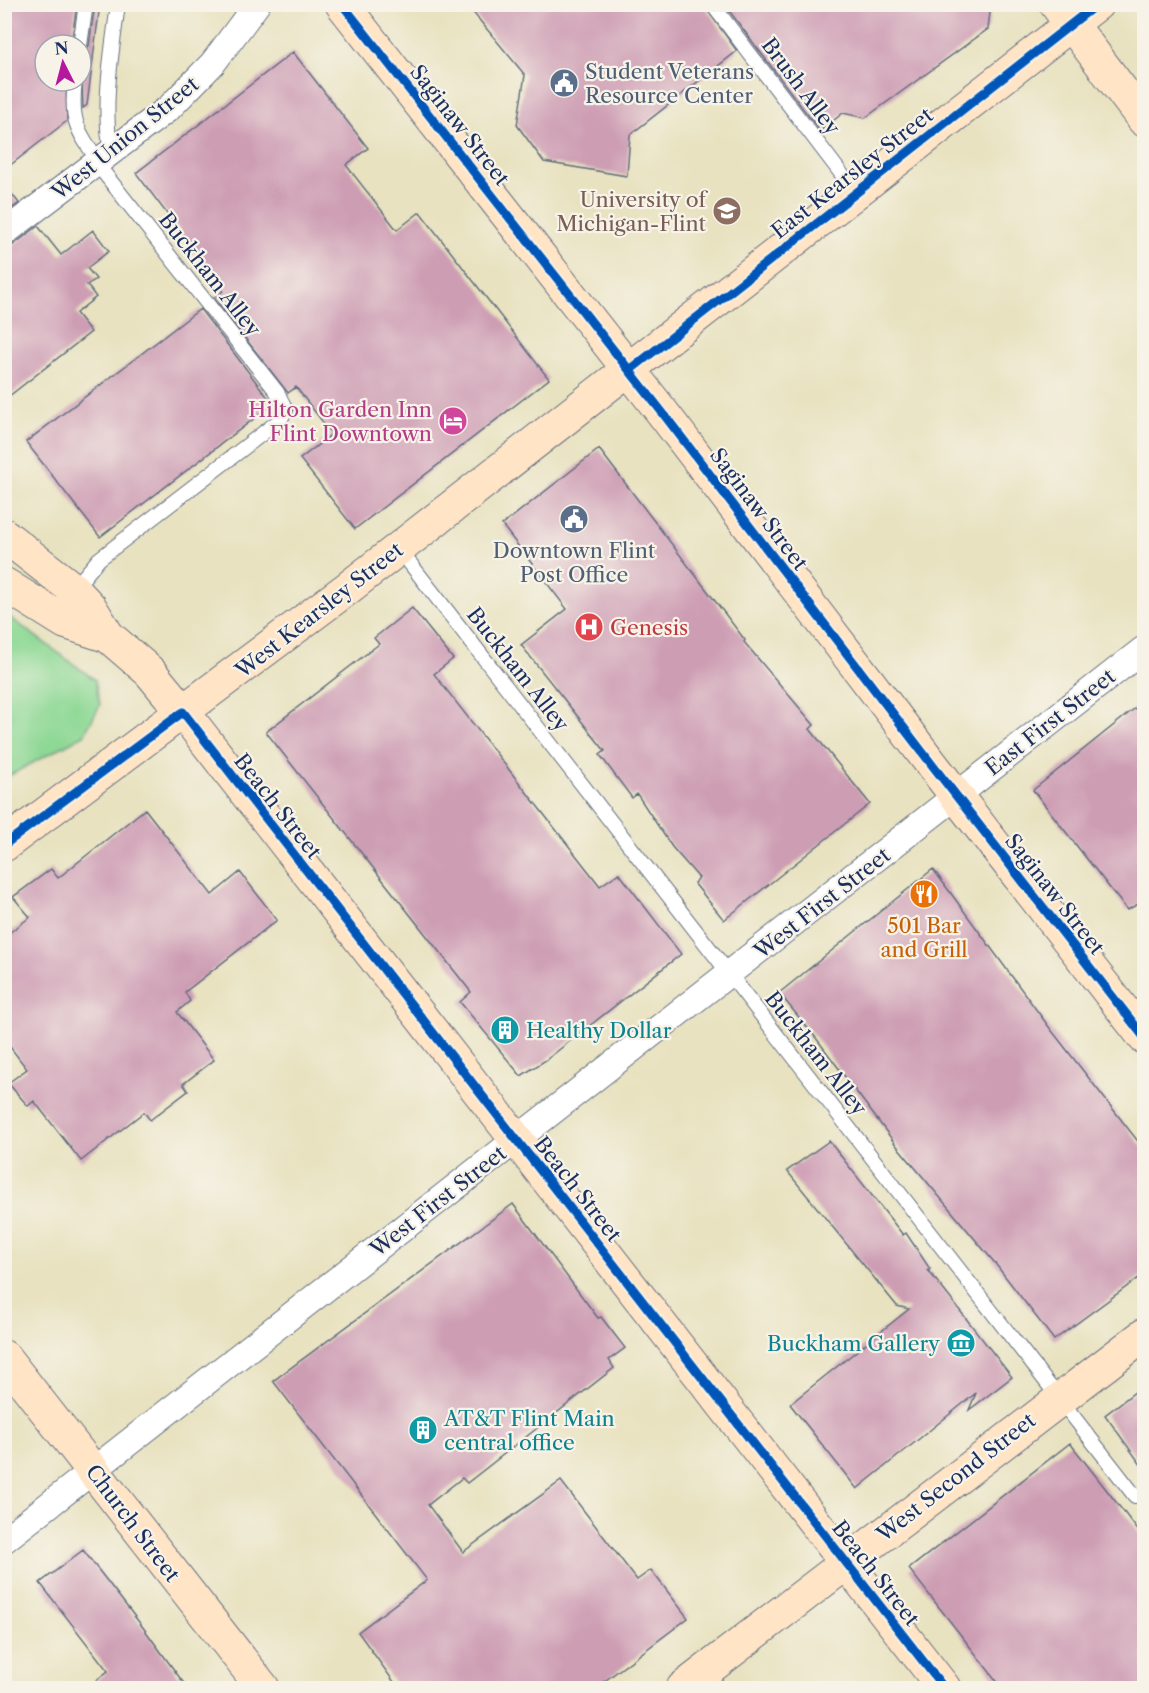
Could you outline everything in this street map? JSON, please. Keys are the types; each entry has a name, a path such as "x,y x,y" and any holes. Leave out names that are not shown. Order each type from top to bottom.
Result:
{"street":[{"name":"West Union Street","path":"4,233 147,125 198,80 257,4"},
{"name":"Saginaw Street","path":"342,4 630,370 1144,1037"},
{"name":"East Kearsley Street","path":"630,370 856,193 1063,15 1097,4"},
{"path":"1063,15 1144,120"},
{"name":"West Kearsley Street","path":"4,845 225,683 630,370"},
{"name":"Beach Street","path":"4,535 64,602"},
{"name":"Beach Street","path":"4,584 64,602 90,607 108,636 145,667 183,712 944,1689"},
{"name":"East First Street","path":"957,796 1144,649"},
{"name":"West First Street","path":"4,1540 957,796"},
{"name":"West Second Street","path":"683,1689 845,1562 1144,1335"},
{"name":"Church Street","path":"4,1357 262,1689"}],"lane":[{"path":"82,33 86,4"},
{"path":"102,159 108,136 108,102 118,4"},
{"name":"Brush Alley","path":"712,4 856,193"},
{"name":"Buckham Alley","path":"64,602 99,559 262,434 286,411 277,392 75,125 72,110 74,93"},
{"name":"Buckham Alley","path":"399,549 1135,1496"}],"green space":[{"path":"4,613 95,680 100,705 84,735 5,778"}],"building":[{"path":"4,4 77,4 73,33 33,33 33,93 66,93 67,121 4,170"},
{"path":"95,4 100,4 93,58 93,33 91,33"},
{"path":"466,4 703,4 737,51 630,135 627,176 544,162 517,125 525,75"},
{"path":"724,4 991,4 988,29 865,118 843,113 820,131"},
{"path":"293,52 368,148 346,165 397,230 420,212 549,379 355,529 300,459 332,434 296,387 288,393 214,298 223,291 213,279 215,277 136,173"},
{"path":"82,93 89,93 87,105 83,108"},
{"path":"4,184 19,203 4,214"},
{"path":"38,226 61,255 93,230 109,251 87,268 96,279 87,285 96,297 76,313 91,332 4,400 4,248 13,245"},
{"path":"200,309 273,404 100,537 26,442"},
{"path":"599,449 745,640 744,642 814,725 810,729 870,804 724,920 694,883 699,878 672,847 637,794 632,798 600,755 605,751 521,645 567,609 502,525"},
{"path":"412,608 453,659 434,674 600,886 619,873 681,954 546,1060 521,1076 460,1002 471,992 266,732 379,644 374,638"},
{"path":"1144,701 1144,901 1127,910 1033,790"},
{"path":"145,809 212,895 240,872 277,920 185,992 190,1001 177,1012 214,1060 183,1084 188,1091 150,1120 144,1112 81,1161 34,1101 28,1106 8,1083 27,1069 4,1039 4,937 30,917 13,897 51,869 58,878"},
{"path":"933,869 1049,1027 1144,1149 1144,1274 1054,1340 994,1262 897,1146 816,1038 779,993"},
{"path":"829,1141 903,1235 906,1233 930,1269 928,1270 1012,1377 969,1410 976,1393 857,1489 790,1404 909,1309 897,1306 787,1171"},
{"path":"513,1204 598,1318 601,1317 625,1348 609,1360 614,1368 467,1483 462,1478 428,1505 463,1552 561,1481 637,1580 651,1570 688,1618 594,1689 399,1689 358,1632 427,1580 273,1381"},
{"path":"1144,1385 1144,1469 1105,1415"},
{"path":"1070,1443 1144,1538 1144,1689 1003,1689 909,1569"},
{"path":"83,1550 188,1689 85,1689 108,1671 40,1583"}],"cycle path":[{"path":"342,4 662,412 1144,1037"},
{"path":"630,370 1097,4"},
{"path":"4,845 183,712 944,1688"}],"place":[{"name":"Student Veterans Resource Center","path":"564,83"},
{"name":"University of Michigan-Flint","path":"727,211"},
{"name":"Hilton Garden Inn Flint Downtown","path":"453,421"},
{"name":"Downtown Flint Post Office","path":"574,519"},
{"name":"Genesis","path":"589,627"},
{"name":"501 Bar and Grill","path":"924,894"},
{"name":"Healthy Dollar","path":"505,1030"},
{"name":"Buckham Gallery","path":"961,1343"},
{"name":"AT&T Flint Main central office","path":"423,1430"}]}
